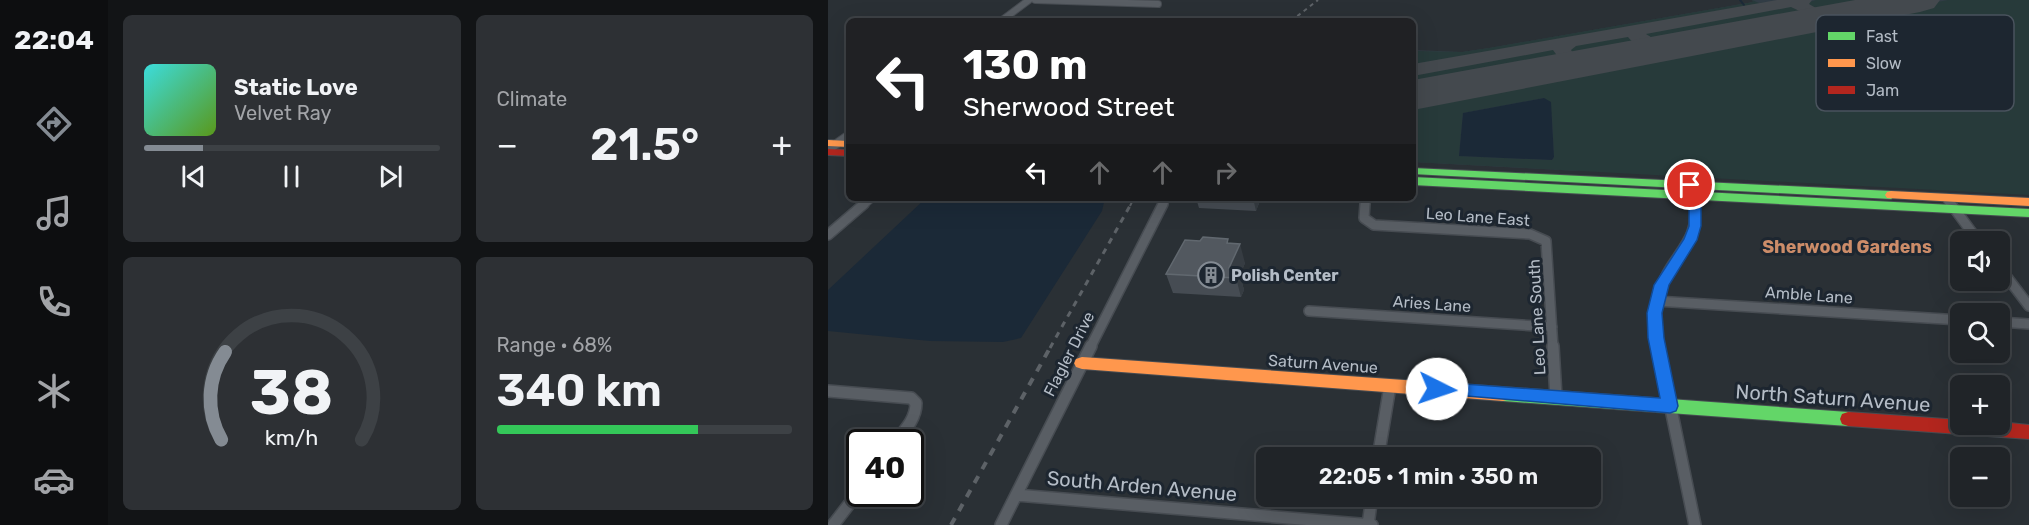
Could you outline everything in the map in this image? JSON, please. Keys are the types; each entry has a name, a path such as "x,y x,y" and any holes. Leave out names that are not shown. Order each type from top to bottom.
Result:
{"main road":[{"path":"1416,171 1691,190 1950,204 2029,213"},
{"path":"1416,181 1691,190"},
{"path":"1950,204 2029,202"},
{"name":"Saturn Avenue","path":"1082,363 1670,406"},
{"name":"North Saturn Avenue","path":"1670,406 2029,432"}],"street":[{"path":"1005,18 1029,0"},
{"path":"1035,0 1158,4"},
{"path":"834,147 846,137"},
{"path":"1691,190 1696,211 1695,226 1690,240 1662,285 1656,301 1656,338 1695,525"},
{"path":"828,235 868,201"},
{"name":"Flagler Drive","path":"1001,525 1164,201"},
{"name":"Leo Lane East","path":"1366,201 1364,218 1374,225 1530,234 1542,238"},
{"path":"1950,204 1971,231"},
{"name":"Leo Lane South","path":"1542,238 1548,247 1556,397"},
{"path":"2010,281 2029,306"},
{"name":"Amble Lane","path":"1656,301 1950,319"},
{"name":"Aries Lane","path":"1309,311 1552,327"},
{"path":"2010,323 2029,324"},
{"path":"1380,447 1389,386"},
{"path":"828,391 911,398 916,403 916,411 904,429"},
{"name":"South Arden Avenue","path":"1016,495 1372,525"},
{"path":"833,525 847,507"},
{"path":"1368,525 1370,507"}],"shaded area":[{"path":"1752,0 2026,0 1987,15 1816,15 1816,80 1577,171 1416,162 1416,50 1462,52 1753,2"},
{"path":"1752,0 1759,3 1794,0 1416,67 1416,51 1462,52 1753,2"},
{"path":"1816,0 1891,0 1835,11 1814,8 1807,3"},
{"path":"1948,0 2029,0 2029,195 1416,162 1416,102 1816,25 1816,111 2014,111 2014,15 1870,15","holes":["1544,98 1552,116 1554,157 1552,160 1459,156 1463,113"]},
{"path":"1786,5 1803,11 1804,16 1665,42 1648,39 1642,34 1647,30"},
{"path":"1630,33 1632,39 1641,46 1583,57 1574,56 1568,51 1573,44"},
{"path":"1555,47 1557,55 1563,61 1416,88 1416,72"}],"water":[{"path":"1544,98 1551,102 1554,157 1552,160 1459,156 1463,113"},
{"path":"923,201 1104,201 1102,211 1021,338 1003,342 930,341 828,331 828,290"}],"building":[{"path":"1203,237 1228,239 1227,243 1240,244 1229,268 1239,270 1236,278 1166,274 1185,240 1200,241"}],"waterway":[{"path":"1740,0 1744,5"}],"taxiway":[{"path":"1643,29 1804,0"},
{"path":"1793,2 1819,15"},
{"path":"1570,42 1643,29"},
{"path":"1643,29 1638,32 1637,37 1650,44 1672,47"},
{"path":"1416,69 1570,42"},
{"path":"1570,42 1561,49 1567,57 1592,62"}],"runway":[{"path":"1840,15 1920,0"},
{"path":"1416,94 1816,19"}],"railway":[{"path":"1295,18 1318,0"},
{"path":"1050,348 1131,204"},
{"path":"951,525 1051,346"}],"traffic: fast":[{"path":"1416,171 1891,195"},
{"path":"1416,181 2029,213"},
{"path":"1503,394 1848,419"}],"traffic: slow":[{"path":"828,143 846,144"},
{"path":"1891,195 2029,202"},
{"path":"1082,363 1503,394"}],"traffic: jam":[{"path":"828,152 846,153"},
{"path":"1848,419 2029,432"}],"place":[{"name":"Polish Center","path":"1211,275"}],"district":[{"name":"Sherwood Gardens","path":"1847,247"}],"route":[{"path":"1437,389 1670,406 1656,338 1654,313 1662,285 1671,267 1690,240 1695,226 1695,203 1690,185"}]}
